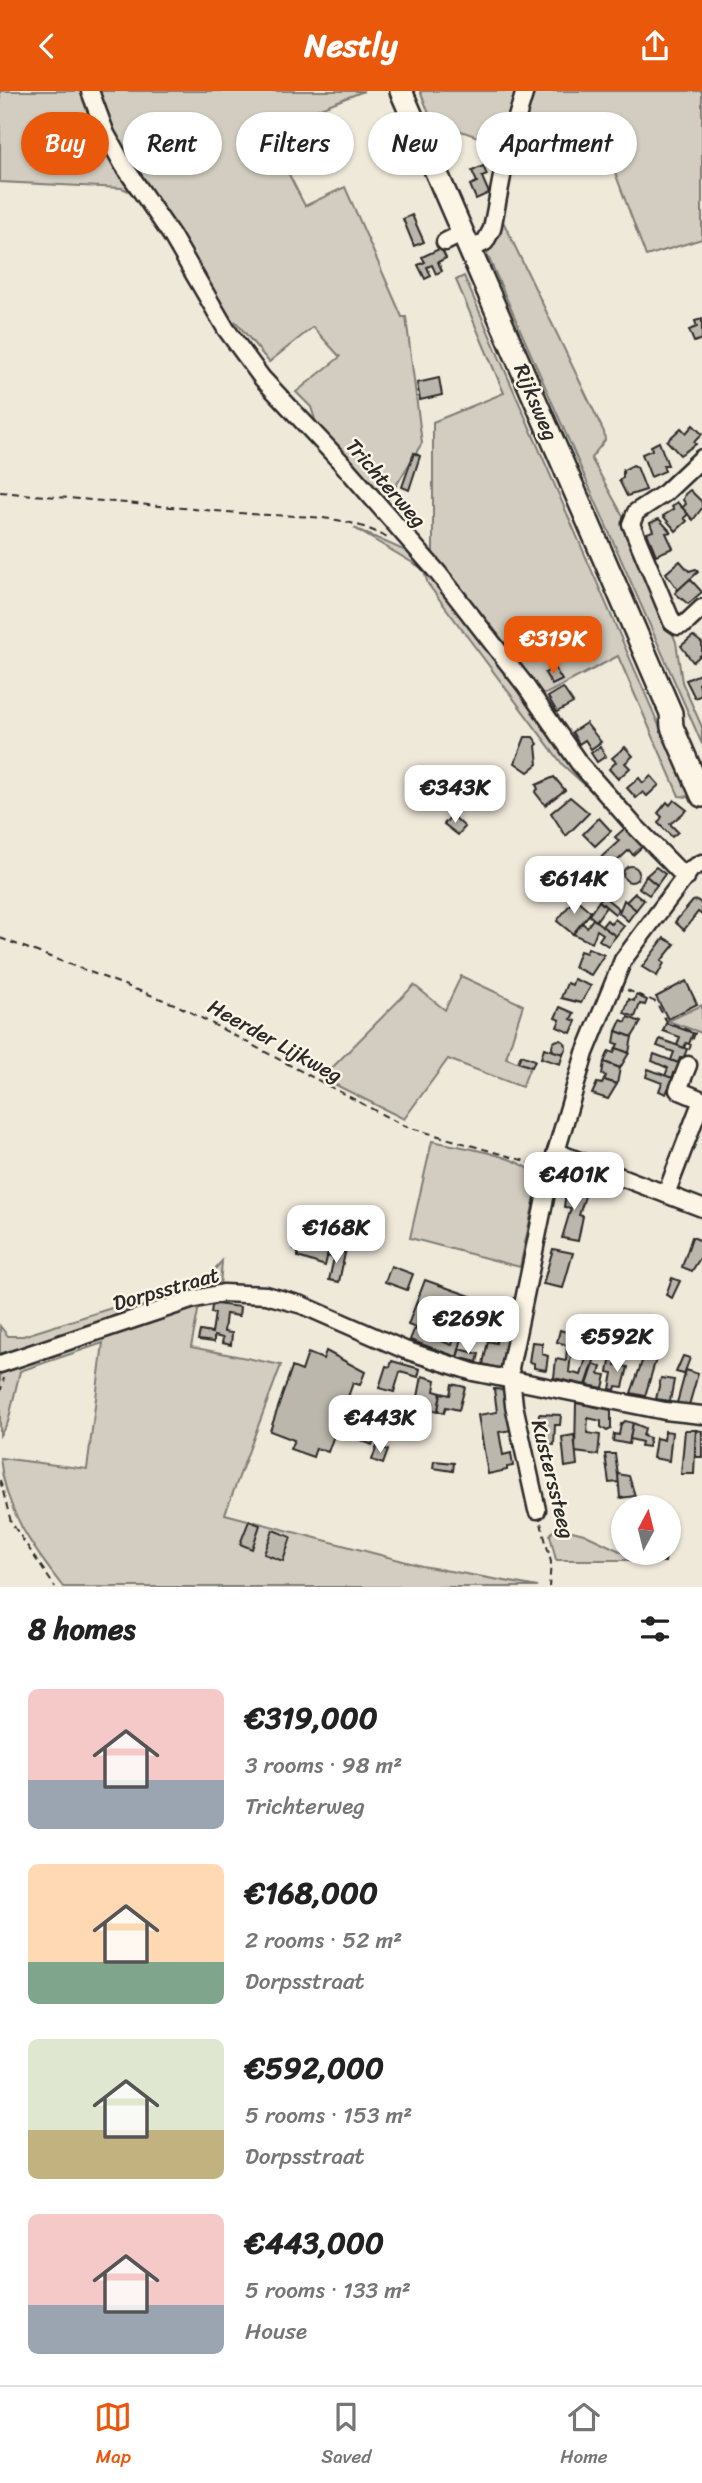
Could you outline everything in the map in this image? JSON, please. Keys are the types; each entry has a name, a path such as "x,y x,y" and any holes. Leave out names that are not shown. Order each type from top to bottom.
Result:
{"main road":[{"name":"Rijksweg","path":"401,91 459,242 671,713 672,727 702,796"},
{"name":"Rijksweg","path":"671,713 682,723 702,769"}],"street":[{"name":"Trichterweg","path":"90,91 106,134 124,166 172,236 226,329 262,378 340,461 438,573 525,685 579,763 640,832 694,876"},
{"path":"459,242 485,242 492,229 507,150 525,91"},
{"path":"702,458 665,493 636,512 631,524 672,622 678,626 685,624 702,608"},
{"path":"509,1381 522,1305 556,1152 585,1053 631,948 694,876 691,869 702,863"},
{"path":"666,1194 702,1100 678,1090 688,1058"},
{"path":"556,1152 702,1208"},
{"name":"Dorpsstraat","path":"3,1363 191,1300 215,1294 248,1292 302,1305 411,1352 509,1381 702,1415"},
{"name":"Kusterssteeg","path":"509,1381 537,1510"}],"path":[{"path":"0,492 246,514 316,516 361,525 392,540"},
{"name":"Heerder Lijkweg","path":"0,938 177,1005 404,1125 537,1164"},
{"path":"613,984 656,1002 667,1022 695,1033 688,1058"},
{"path":"0,1480 11,1522 55,1587"},
{"name":"Kusterssteeg","path":"537,1510 551,1562 549,1587"}],"shaded area":[{"path":"0,91 87,91 97,112 21,112 21,175 109,175 109,138 123,168 123,175 126,175 135,194 122,188 0,182"},
{"path":"92,91 364,91 310,112 236,112 236,175 289,175 305,206 345,187 402,317 406,317 422,443 383,507 319,432 311,407 296,392 340,357 313,327 269,362 236,322 224,320 134,175 222,175 222,112 123,112 123,153 109,125 109,112 102,112"},
{"path":"420,91 702,91 702,239 646,256 616,175 637,175 637,112 476,112 476,136 462,131 462,112 428,112"},
{"path":"499,213 604,432 605,440 591,458 628,525 676,642 682,682 702,727 702,744 487,254"},
{"path":"464,276 690,797 679,796 618,656 538,698 433,563 433,422 504,393 456,280"},
{"path":"354,528 417,556 612,810 563,765 428,584 423,569"},
{"path":"461,976 523,1005 506,1058 530,1067 522,1087 448,1059 404,1119 322,1078 414,985 445,1010"},
{"path":"702,1005 702,1033 668,1021"},
{"path":"432,1141 504,1157 530,1169 539,1177 520,1267 410,1238"},
{"path":"222,1261 220,1286 200,1301 191,1347 281,1365 225,1514 422,1566 538,1587 63,1587 31,1542 14,1511 0,1458 87,1469 103,1343 20,1371 8,1422 0,1435 0,1326 8,1336 23,1336 207,1278"},
{"path":"556,1527 584,1534 611,1547 611,1560 556,1560 550,1535"}],"building":[{"path":"476,169 476,175 487,175 482,177 489,193 476,199 470,185 477,182 472,171"},
{"path":"412,215 424,242 414,246 403,219"},
{"path":"441,248 446,258 438,262 442,271 436,274 432,265 427,267 431,276 425,279 418,265 425,262 422,257"},
{"path":"702,319 702,339 694,342 689,330 697,327 695,321"},
{"path":"439,378 442,395 420,400 417,383"},
{"path":"693,425 702,434 694,442 696,444 680,455 667,441 681,428 686,433"},
{"path":"659,442 668,465 663,465 665,471 651,477 642,454 652,450 651,446"},
{"path":"414,453 420,456 409,490 402,487"},
{"path":"633,465 637,467 646,490 627,496 619,480 623,478 623,470"},
{"path":"690,490 702,502 702,508 693,520 682,508 686,504 683,500 685,494"},
{"path":"677,502 688,514 684,518 687,521 676,531 663,516 674,509 672,507"},
{"path":"659,519 671,532 666,533 673,548 656,555 647,533 653,531 650,523"},
{"path":"680,561 689,571 696,569 698,572 678,590 666,573"},
{"path":"690,579 702,592 688,604 675,593"},
{"path":"693,636 702,643 702,654 693,662 681,646"},
{"path":"554,667 562,680 552,685 545,673"},
{"path":"702,673 702,683 699,684 702,695 695,698 686,680"},
{"path":"563,688 573,703 557,712 548,697"},
{"path":"586,723 601,742 591,749 585,740 579,744 572,732"},
{"path":"525,737 533,737 538,744 538,764 528,772 515,763"},
{"path":"600,747 606,756 597,762 591,753"},
{"path":"625,747 633,756 625,763 630,768 618,779 609,769 616,762 612,758"},
{"path":"651,776 659,785 647,796 643,792 636,798 627,788 639,778 643,783"},
{"path":"554,777 565,790 545,805 535,792 538,789 536,785"},
{"path":"570,797 589,813 566,836 551,813"},
{"path":"674,800 687,810 670,824 678,832 672,837 658,823 662,817 658,813 667,802 670,805"},
{"path":"452,815 465,827 458,835 444,824"},
{"path":"599,818 611,831 595,846 583,834"},
{"path":"625,828 644,845 633,855 629,850 613,865 620,872 614,879 597,861 619,841 615,837"},
{"path":"631,866 637,868 637,880 631,882 625,880 623,874 625,868"},
{"path":"656,867 665,874 657,885 646,876"},
{"path":"559,875 567,881 555,894 548,888"},
{"path":"646,876 657,885 649,895 639,888"},
{"path":"635,893 644,900 636,910 626,902"},
{"path":"603,896 619,909 615,914 599,901"},
{"path":"575,898 591,912 573,934 557,921"},
{"path":"624,900 636,910 628,921 619,913"},
{"path":"697,900 702,904 702,915 698,912 684,930 675,922 693,901"},
{"path":"599,901 606,907 596,921 589,915"},
{"path":"593,919 616,936 608,946 599,940 603,934 597,930 592,943 573,934 582,923 587,927"},
{"path":"615,919 624,926 616,936 602,926 607,920 611,924"},
{"path":"664,938 675,944 661,961 664,963 657,976 642,967"},
{"path":"588,948 604,955 591,975 574,967 580,951 586,953"},
{"path":"574,979 591,986 581,1003 561,998 567,983 572,985"},
{"path":"686,981 697,1004 668,1019 656,997"},
{"path":"636,995 647,1000 645,1005 640,1004 635,1017 624,1013 629,999 634,1001"},
{"path":"560,1007 574,1013 571,1019 576,1021 571,1033 557,1027 560,1020 555,1018"},
{"path":"628,1017 641,1022 632,1037 616,1031 621,1020 626,1022"},
{"path":"666,1023 693,1033 689,1044 686,1043 684,1048 677,1045 680,1037 663,1031"},
{"path":"616,1031 632,1037 629,1053 616,1048"},
{"path":"660,1039 687,1049 683,1059 680,1058 678,1063 671,1060 674,1052 657,1046"},
{"path":"559,1040 564,1042 564,1052 559,1054 554,1052 552,1047 554,1042"},
{"path":"544,1048 563,1054 560,1064 541,1058"},
{"path":"616,1048 629,1053 620,1068 604,1062 609,1051 614,1053"},
{"path":"654,1054 681,1064 677,1075 674,1073 672,1078 665,1076 668,1068 652,1061"},
{"path":"521,1055 535,1060 532,1067 518,1062"},
{"path":"604,1062 620,1068 617,1084 604,1080"},
{"path":"648,1069 675,1079 671,1090 668,1089 666,1094 659,1091 662,1083 646,1077"},
{"path":"604,1080 617,1084 608,1099 592,1094 597,1083 602,1084"},
{"path":"567,1185 587,1190 579,1215 583,1216 578,1241 562,1238 571,1208 564,1207"},
{"path":"317,1227 350,1235 345,1253 329,1249 325,1266 298,1257 298,1249 294,1249 294,1248 317,1253 319,1246 312,1245"},
{"path":"692,1237 702,1241 702,1255 692,1271 682,1267"},
{"path":"329,1249 345,1253 339,1282 329,1280 334,1258 327,1256"},
{"path":"553,1249 573,1253 563,1288 543,1284"},
{"path":"391,1266 413,1274 407,1290 385,1282"},
{"path":"672,1278 680,1281 672,1298 666,1295"},
{"path":"425,1280 473,1297 457,1357 410,1340 414,1330 419,1329 408,1325","holes":["428,1311 459,1321 452,1345 422,1334"]},
{"path":"216,1304 240,1307 239,1316 226,1314 224,1332 232,1333 231,1345 222,1343 223,1338 214,1336 214,1342 198,1340 200,1331 212,1333 215,1313 211,1313 212,1306"},
{"path":"471,1311 489,1314 488,1316 494,1318 490,1332 467,1324"},
{"path":"560,1330 597,1342 594,1351 597,1352 586,1385 554,1378 556,1359 566,1361 567,1345 557,1342","holes":["572,1346 588,1352 581,1375 569,1372"]},
{"path":"498,1333 509,1336 501,1369 483,1364 488,1341 496,1343"},
{"path":"651,1336 654,1337 652,1342 659,1344 645,1396 631,1393"},
{"path":"532,1342 542,1343 542,1354 548,1356 546,1370 534,1368 534,1363 529,1362"},
{"path":"460,1349 479,1354 477,1362 457,1357"},
{"path":"326,1351 365,1372 360,1385 353,1383 328,1452 316,1448 313,1457 290,1449 294,1440 270,1431 292,1367 302,1371 308,1353 323,1359"},
{"path":"683,1356 690,1358 684,1374 676,1372"},
{"path":"611,1357 617,1358 615,1365 628,1367 623,1387 616,1386 615,1390 610,1389 613,1373 608,1372"},
{"path":"392,1361 420,1369 418,1377 400,1372 394,1392 379,1388 386,1366 390,1367"},
{"path":"594,1364 601,1367 599,1374 606,1375 603,1388 587,1385"},
{"path":"686,1370 698,1374 689,1405 677,1403"},
{"path":"422,1376 436,1380 434,1391 441,1393 438,1411 429,1409 431,1399 418,1397"},
{"path":"661,1378 674,1380 670,1401 656,1399"},
{"path":"452,1384 465,1387 459,1410 446,1407 444,1413 438,1411 441,1393 450,1395"},
{"path":"494,1389 506,1390 512,1430 499,1432 503,1455 511,1453 513,1466 488,1474 478,1415 497,1412"},
{"path":"576,1403 611,1410 611,1429 607,1431 601,1427 601,1421 588,1418 587,1433 600,1435 598,1455 575,1452"},
{"path":"539,1414 561,1415 560,1425 555,1425 554,1445 544,1444 545,1424 538,1424"},
{"path":"365,1419 380,1424 372,1445 358,1439"},
{"path":"625,1421 633,1423 629,1444 613,1441 614,1434 619,1435 621,1424"},
{"path":"633,1423 645,1428 643,1436 650,1438 648,1447 641,1446 642,1442 630,1439"},
{"path":"685,1430 696,1430 694,1474 681,1474"},
{"path":"696,1430 702,1431 702,1457 695,1457"},
{"path":"665,1431 672,1432 669,1461 653,1458 656,1438 664,1440"},
{"path":"574,1435 577,1465 565,1467 562,1437"},
{"path":"377,1446 388,1450 383,1464 372,1460"},
{"path":"605,1454 615,1454 619,1482 609,1483"},
{"path":"434,1461 454,1463 453,1471 433,1468"},
{"path":"618,1474 629,1476 635,1495 620,1495"},
{"path":"249,1521 260,1525 252,1549 240,1544"},
{"path":"273,1530 291,1537 283,1561 264,1554"}]}
